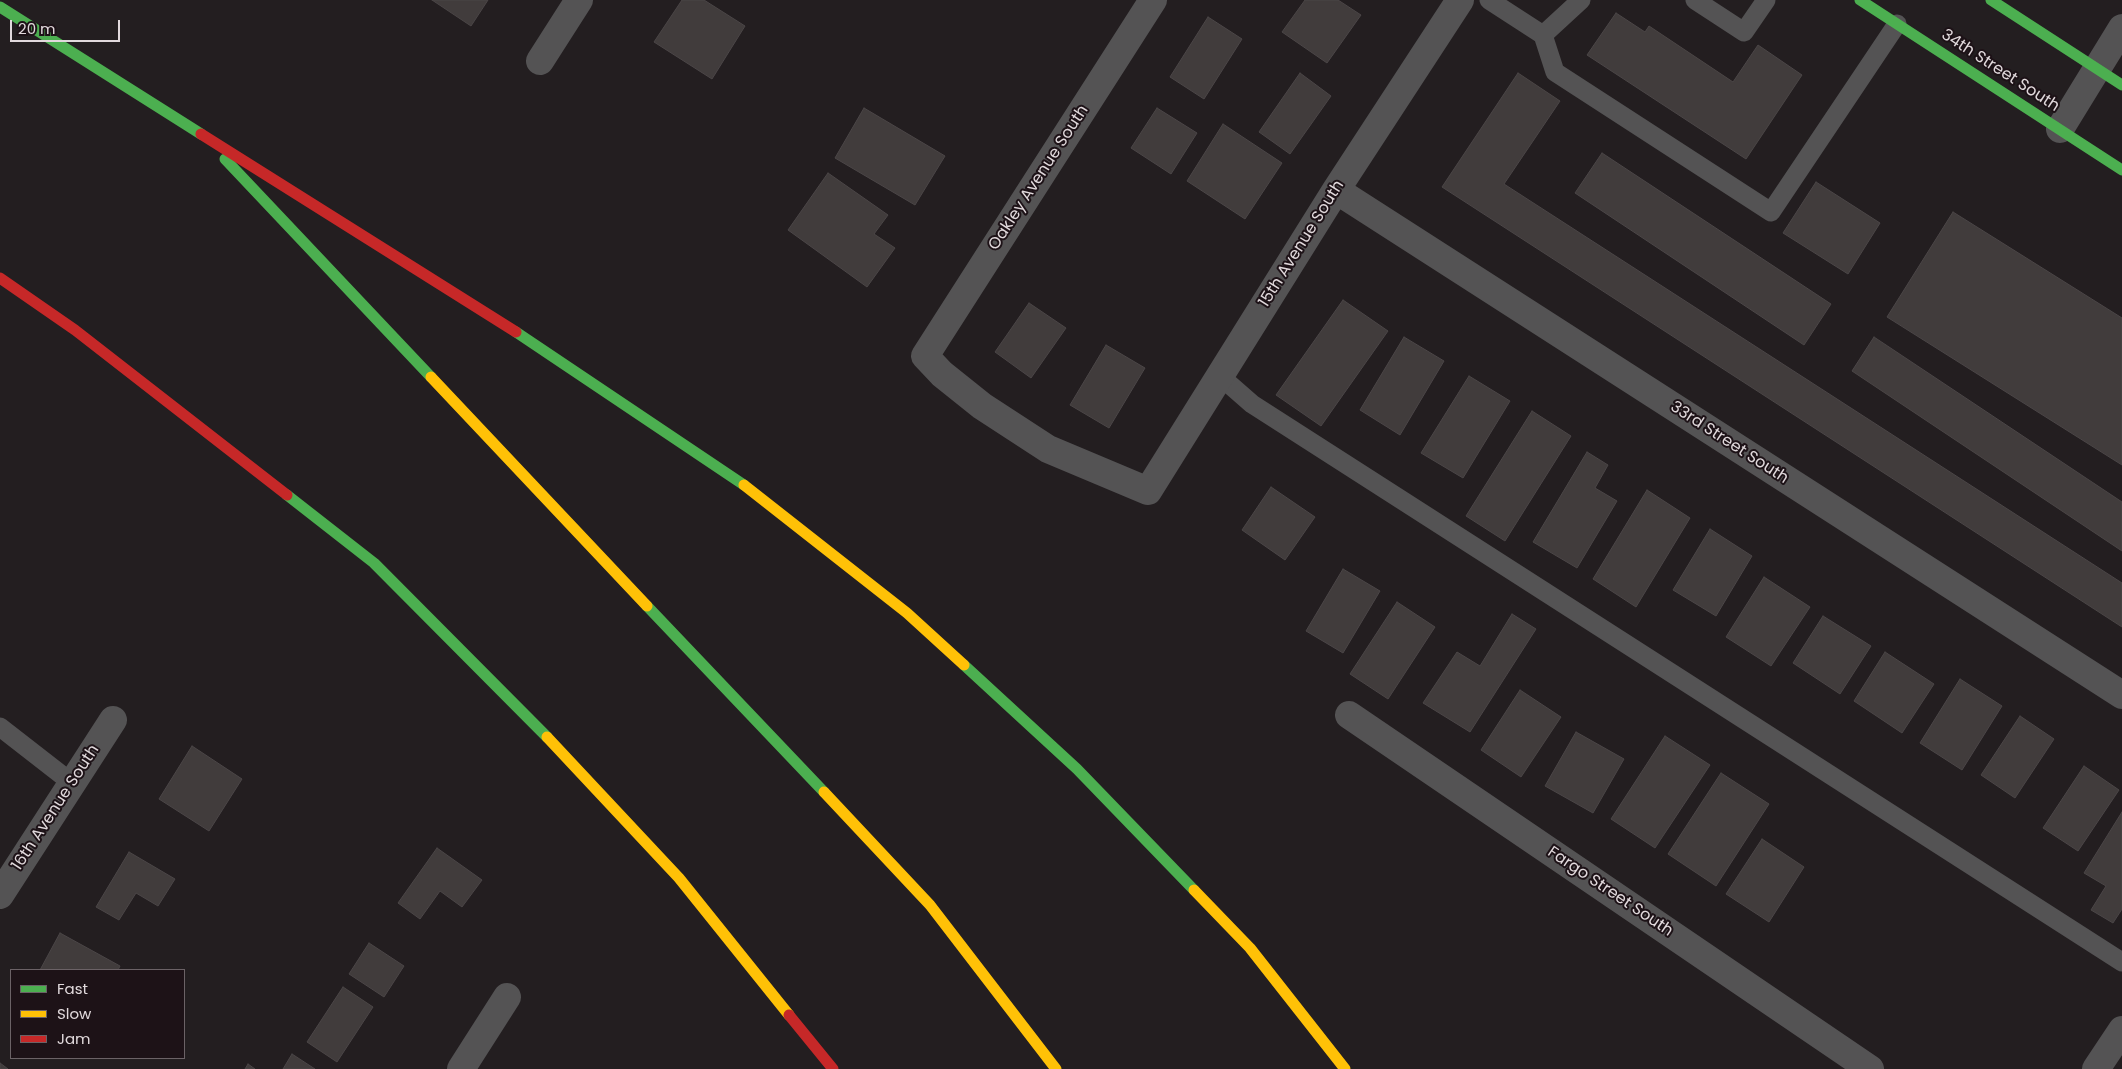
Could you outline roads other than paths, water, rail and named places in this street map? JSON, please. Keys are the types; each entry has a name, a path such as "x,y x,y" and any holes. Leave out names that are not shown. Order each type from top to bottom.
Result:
{"highway":[{"name":"34th Street South","path":"1860,0 2122,170"},
{"path":"1991,0 2122,85"},
{"path":"0,7 521,335 749,488 907,613 1078,769 1250,948 1345,1069"},
{"path":"196,129 930,905 1056,1069"},
{"path":"0,278 75,330 374,563 515,704 679,878 833,1069"}],"street":[{"path":"540,61 579,0"},
{"name":"Oakley Avenue South","path":"1148,491 1048,449 982,406 942,374 925,356 955,306 1003,235 1152,0"},
{"name":"15th Avenue South","path":"1148,491 1336,190 1460,0"},
{"path":"2060,129 2122,28"},
{"name":"33rd Street South","path":"1336,190 2122,695"},
{"name":"Fargo Street South","path":"1349,715 1870,1069"},
{"name":"16th Avenue South","path":"0,895 113,720"},
{"path":"461,1069 507,997"},
{"path":"2096,1069 2122,1030"}],"lane":[{"path":"1489,0 1543,35 1555,72 1771,212 1897,24"},
{"path":"1543,35 1581,0"},
{"path":"1695,0 1744,32 1766,0"},
{"path":"1220,376 1252,404 2122,962"},
{"path":"0,727 72,783"}]}
